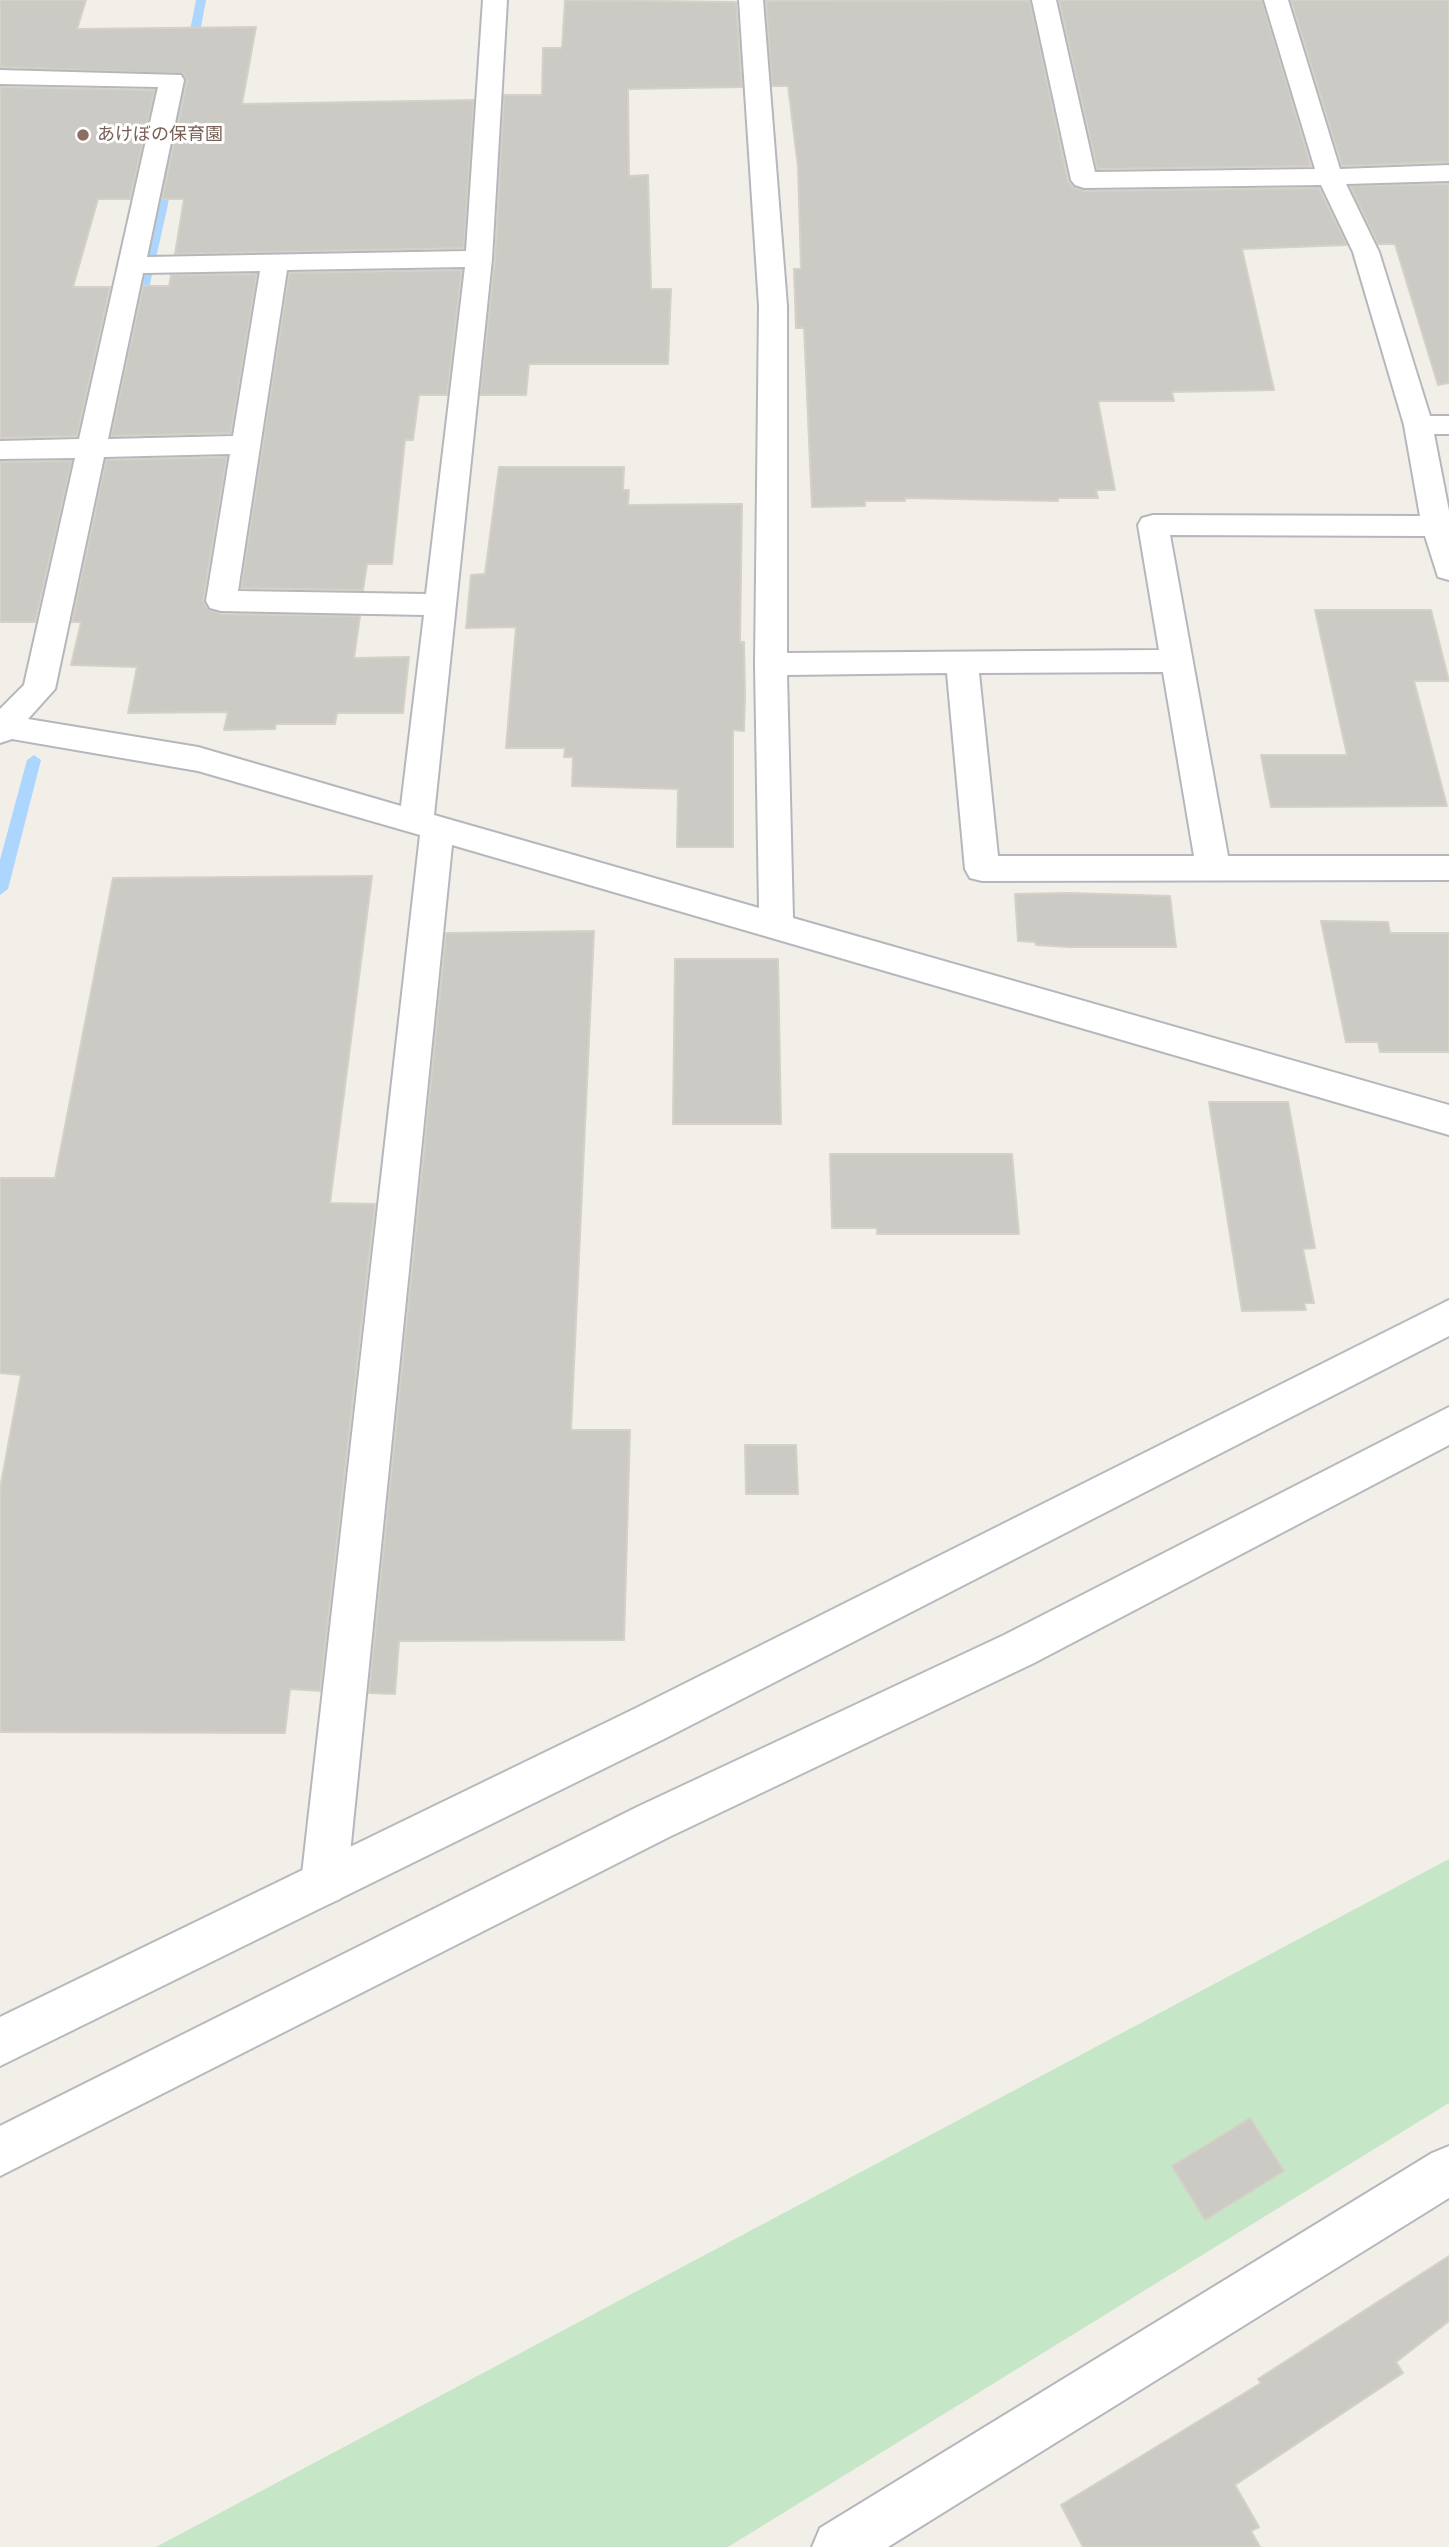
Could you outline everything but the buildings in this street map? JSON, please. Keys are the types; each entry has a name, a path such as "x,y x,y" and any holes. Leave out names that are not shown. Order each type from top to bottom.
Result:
{"street":[{"path":"324,1883 427,826 440,605 479,259 495,0"},
{"path":"751,0 773,306 771,664 776,926"},
{"path":"1044,0 1084,180 1449,173"},
{"path":"1276,0 1330,177 1366,252 1418,425 1443,526 1449,570"},
{"path":"0,77 172,80 39,689 1,728"},
{"path":"131,265 479,259"},
{"path":"275,262 221,601 440,605"},
{"path":"1418,425 1449,425"},
{"path":"0,450 246,444"},
{"path":"1213,869 1153,525 1443,526"},
{"path":"962,661 982,869 1449,868"},
{"path":"771,664 1175,661"},
{"path":"1,728 198,759 1449,1120"},
{"path":"0,2042 649,1724 1449,1317"},
{"path":"0,2152 653,1822 1019,1649 1449,1425"},
{"path":"839,2547 1449,2170"}],"green space":[{"path":"1449,1859 1449,2103 728,2547 156,2547"}],"waterway":[{"path":"103,461 161,209 201,0"},
{"path":"0,889 34,760"}],"place":[{"name":"あけぼの保育園","path":"83,135"}]}
